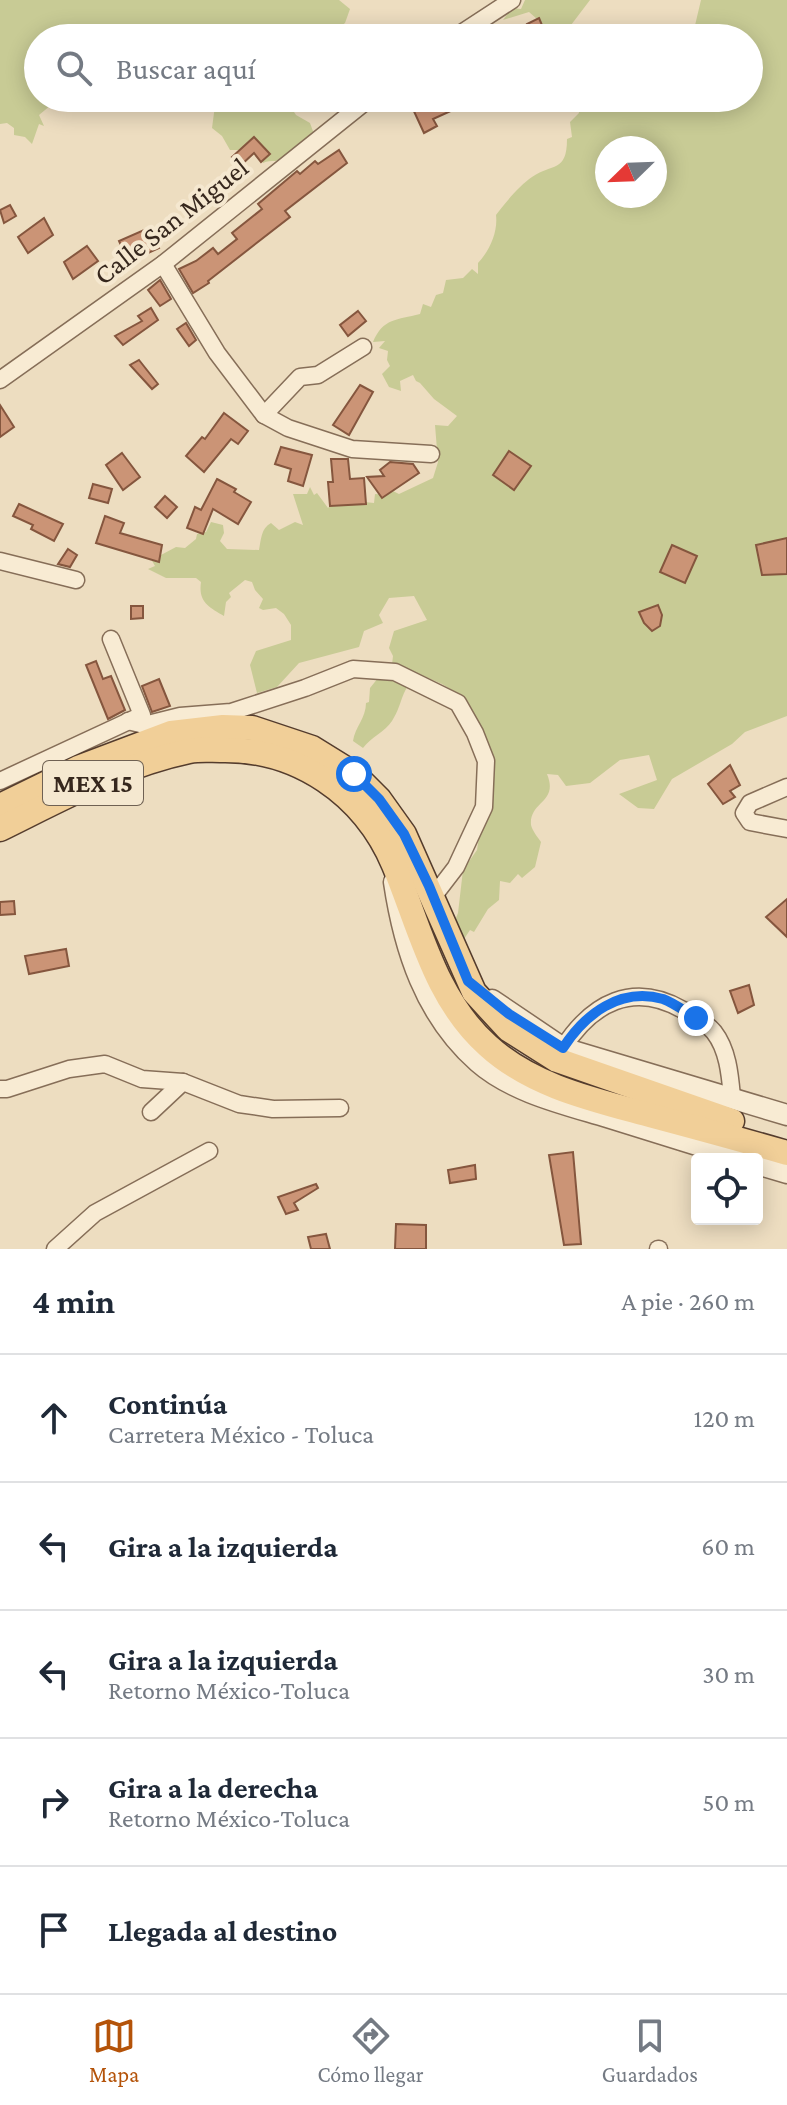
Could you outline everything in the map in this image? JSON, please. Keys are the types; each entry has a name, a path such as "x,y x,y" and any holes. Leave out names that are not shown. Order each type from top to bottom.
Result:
{"main road":[{"name":"MEX 15","path":"0,806 78,768 171,733 223,727 263,730 312,748 354,774 379,799 404,834 468,981 484,1005 508,1029 557,1060 720,1118 787,1135"},
{"name":"MEX 15","path":"0,829 112,774 191,750 255,750 294,763 332,783 368,819 389,854 429,958 447,994 462,1018 487,1045 514,1067 586,1097 787,1153"}],"street":[{"path":"475,24 512,0"},
{"name":"Calle San Miguel","path":"0,380 163,264 353,112"},
{"path":"163,264 217,353 264,415 288,428 352,449 431,454"},
{"path":"264,415 300,377 318,375 363,347"},
{"path":"0,561 76,580"},
{"path":"111,639 135,718 144,725 180,716 231,712 353,669 395,672 458,703 486,761 484,807 456,867 433,897"},
{"path":"0,781 135,718"},
{"path":"787,787 750,803 744,813 750,822 787,829"},
{"path":"389,854 401,926 419,982 438,1016 478,1062 516,1086 549,1099 723,1153"},
{"path":"468,981 509,1014 563,1048 787,1115"},
{"path":"563,1048 575,1029 604,1004 643,995 666,1000 714,1031 727,1063 732,1097"},
{"path":"2,1093 69,1069 105,1064 142,1079 183,1082 239,1104 273,1109 340,1108"},
{"path":"151,1112 183,1082"},
{"path":"55,1249 95,1213 209,1151"},
{"path":"763,1166 787,1173"}],"green space":[{"path":"0,0 339,0 350,9 344,24 24,24 24,112 43,112 39,115 44,126 39,124 32,144 25,137 14,135 14,128 7,123 0,124"},
{"path":"525,0 590,0 572,24 543,24 529,12 503,20 512,8 521,9"},
{"path":"701,0 787,0 787,716 745,732 732,744 672,779 654,809 638,808 619,794 657,780 649,755 620,760 590,783 566,786 558,775 547,774 550,784 547,797 532,817 532,827 541,842 535,867 522,878 518,874 510,883 500,881 499,900 488,909 474,932 470,930 464,939 454,923 463,870 477,850 482,817 477,766 478,731 466,699 419,674 405,690 389,725 363,748 353,741 369,702 370,688 386,668 391,673 393,656 389,648 394,631 427,620 414,596 389,598 379,615 383,623 364,631 359,647 299,663 277,687 257,693 250,665 256,651 291,640 291,625 284,614 276,608 259,608 263,599 252,582 245,580 229,593 231,597 226,602 224,616 206,603 201,594 201,582 196,578 166,578 148,569 155,566 151,559 157,548 161,555 176,547 185,548 196,539 197,534 206,532 211,522 223,525 224,533 220,541 227,549 259,550 263,531 271,523 279,530 295,522 303,525 293,494 307,494 310,487 328,508 336,499 374,503 375,494 387,495 389,489 399,494 433,478 438,462 435,425 448,426 457,416 434,399 413,375 400,381 401,391 389,387 382,374 390,366 388,351 379,348 385,341 373,342 386,324 420,314 423,304 431,307 436,295 443,293 446,280 463,278 472,269 478,274 478,263 494,234 496,215 527,180 561,162 567,139 572,137 570,122 579,112 763,112 763,24 695,24"},
{"path":"214,112 294,112 310,123 314,134 278,160 263,163 261,158 244,150 230,150 222,136 212,128"}],"building":[{"path":"539,18 542,24 527,24"},
{"path":"414,112 449,112 433,119 437,126 424,133"},
{"path":"254,137 270,154 261,162 254,153 240,166 232,157"},
{"path":"339,150 347,163 285,211 290,217 193,293 179,269 213,248 218,254 237,239 232,233 262,209 258,204 297,171 300,174 315,161 318,164"},
{"path":"10,205 16,216 4,223 0,210"},
{"path":"44,218 53,235 28,253 18,237"},
{"path":"151,230 159,248 137,258 133,248 124,252 119,241"},
{"path":"87,246 98,261 73,279 64,262"},
{"path":"160,280 171,299 160,306 148,290"},
{"path":"151,308 158,320 123,345 115,336 142,321 138,316"},
{"path":"358,311 366,321 348,336 340,325"},
{"path":"186,323 196,340 189,346 177,329"},
{"path":"139,360 158,384 152,389 130,365"},
{"path":"360,385 373,392 349,435 333,425"},
{"path":"0,405 14,427 0,437"},
{"path":"224,413 248,431 238,444 231,439 204,472 186,456 202,437 205,439"},
{"path":"281,447 312,455 303,486 288,481 291,469 275,464"},
{"path":"509,451 531,466 514,490 493,475"},
{"path":"122,453 140,477 123,490 106,465"},
{"path":"331,459 348,459 350,479 364,478 366,504 330,506 328,482 333,482"},
{"path":"390,462 413,464 419,473 382,498 367,477 384,476 380,470"},
{"path":"217,479 251,502 238,524 213,509 203,534 187,528 195,507 201,510"},
{"path":"93,484 112,489 108,503 89,498"},
{"path":"165,496 177,507 167,518 155,507"},
{"path":"19,504 63,524 54,541 31,529 33,525 13,516"},
{"path":"105,516 124,523 120,533 162,545 159,562 96,543"},
{"path":"787,538 787,574 762,575 756,545"},
{"path":"672,545 697,556 685,583 660,572"},
{"path":"68,549 77,555 70,567 58,564"},
{"path":"658,605 662,615 660,626 652,631 639,612"},
{"path":"131,606 143,606 143,618 131,619"},
{"path":"96,661 103,679 111,676 125,710 108,719 86,665"},
{"path":"159,679 170,706 152,712 142,686"},
{"path":"730,765 740,785 730,791 735,797 723,804 708,784"},
{"path":"787,899 787,937 766,917"},
{"path":"14,901 15,914 0,915 0,902"},
{"path":"66,949 69,966 29,974 25,956"},
{"path":"749,985 754,1005 738,1013 730,991"},
{"path":"573,1152 581,1244 564,1245 549,1155"},
{"path":"475,1165 476,1179 450,1183 448,1170"},
{"path":"316,1184 318,1188 294,1203 298,1210 286,1214 278,1197"},
{"path":"396,1224 426,1225 426,1249 395,1249"},
{"path":"326,1234 330,1249 311,1249 308,1237"}],"route":[{"path":"354,774 379,799 404,834 468,981 509,1014 563,1048 575,1029 604,1004 643,995 666,1000 696,1018"}]}
